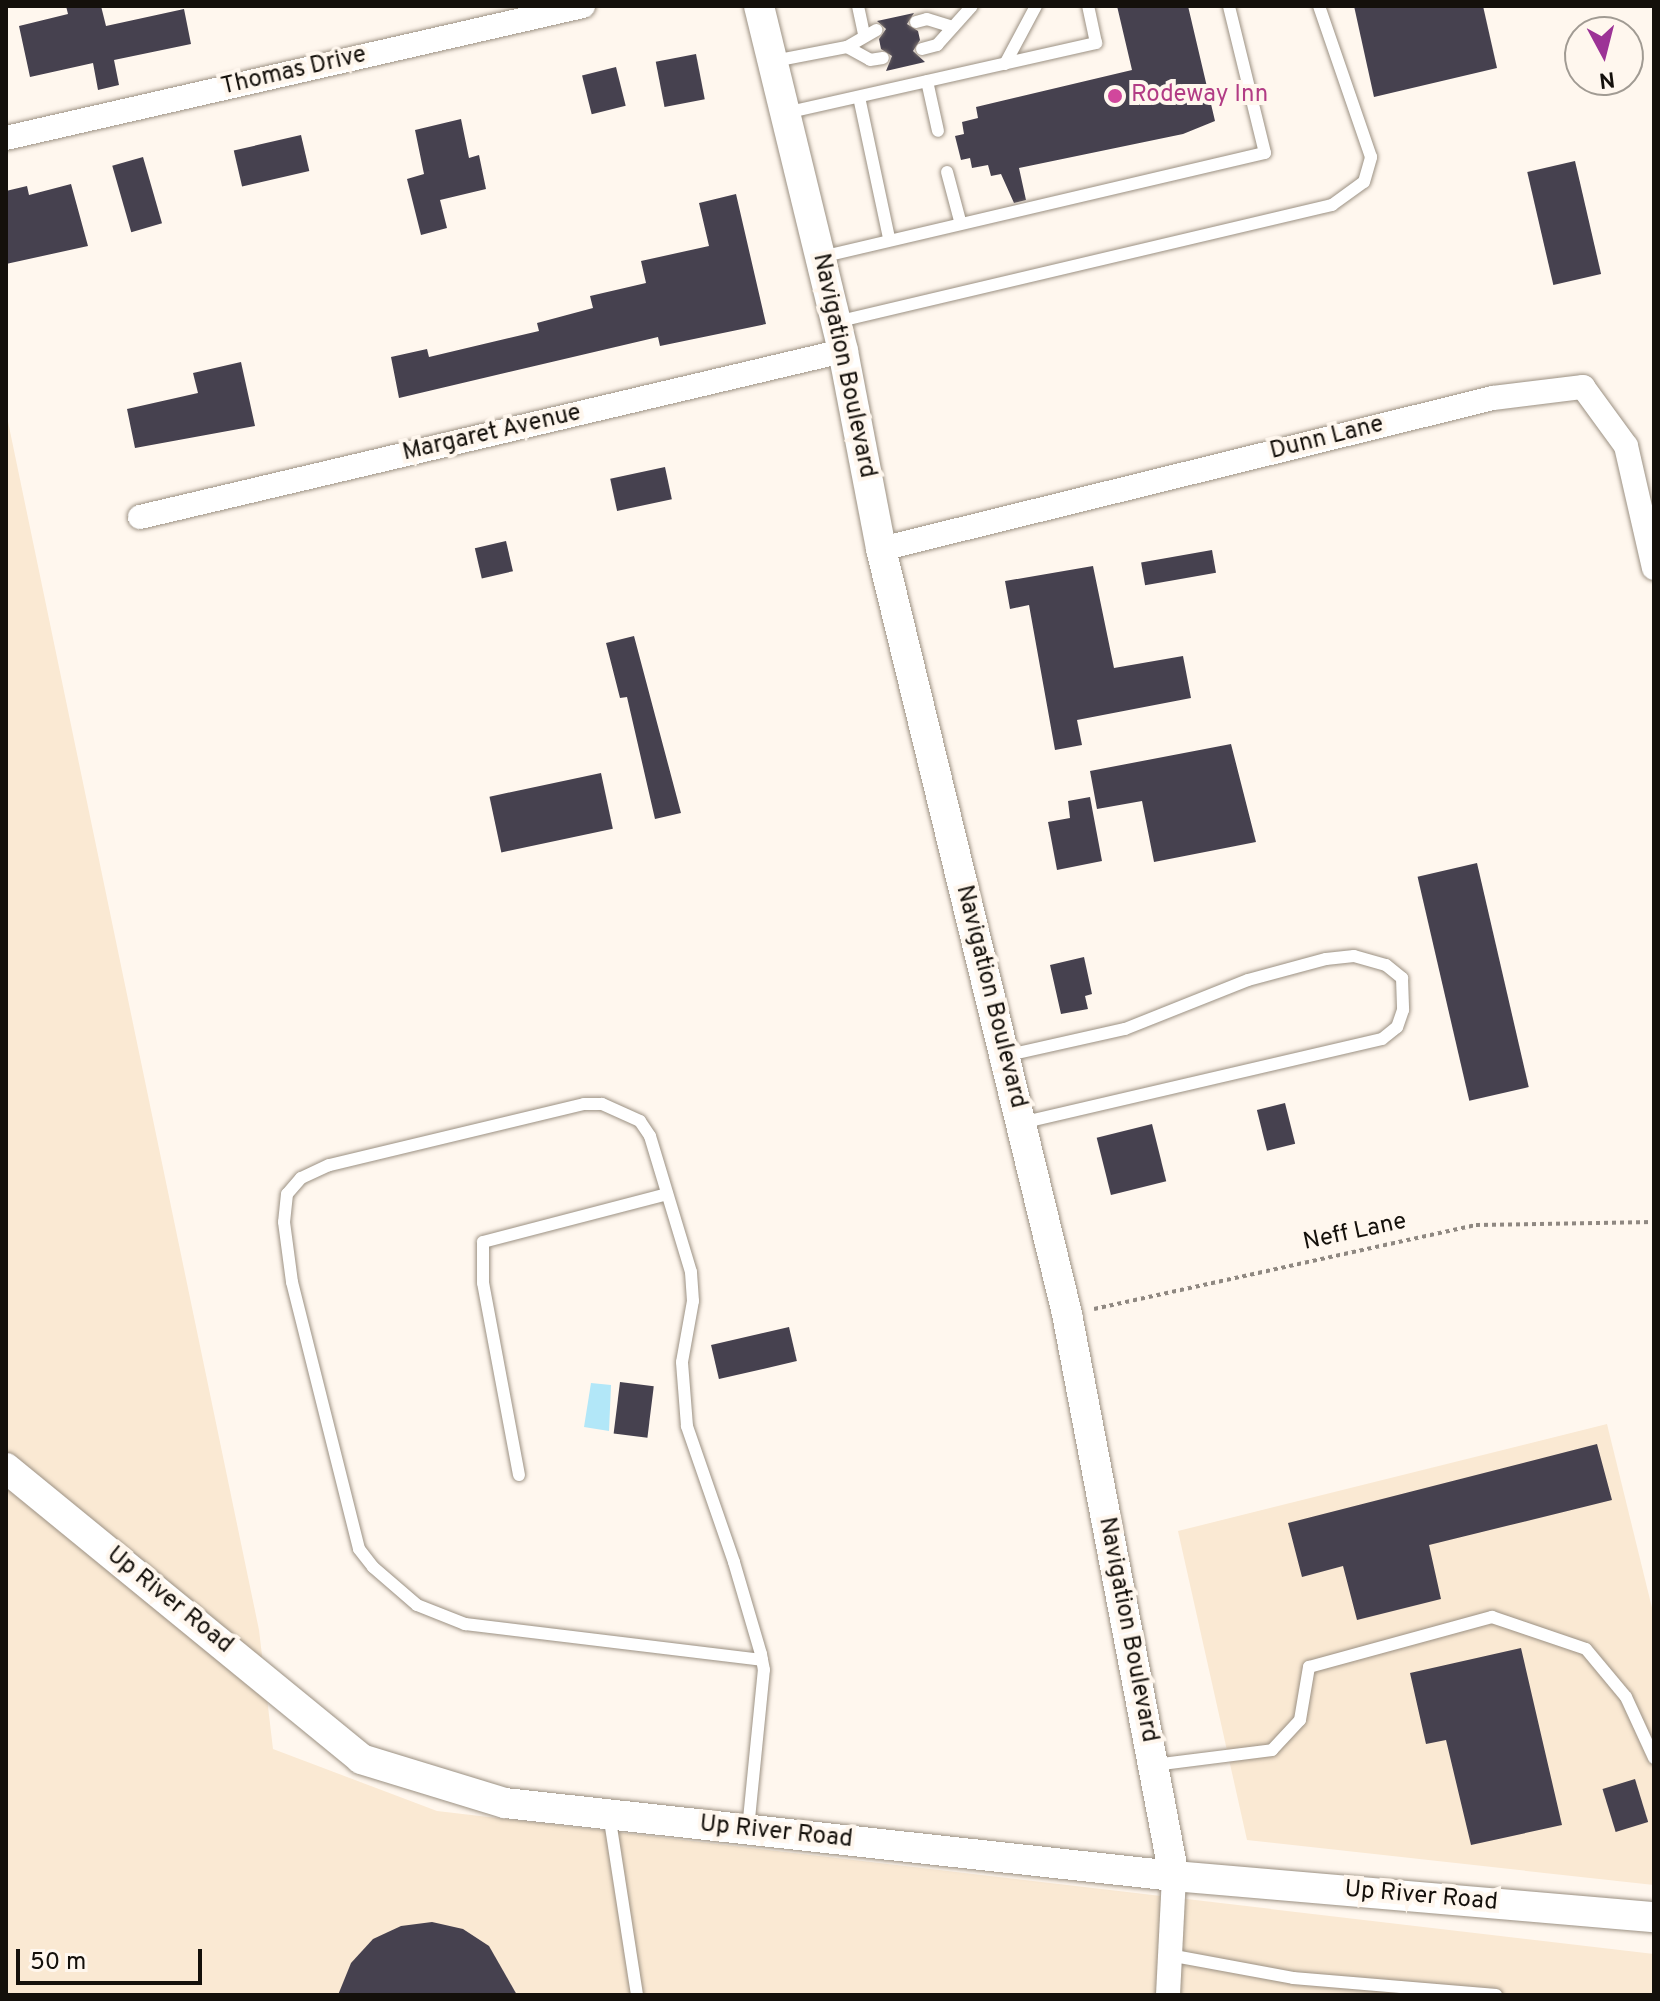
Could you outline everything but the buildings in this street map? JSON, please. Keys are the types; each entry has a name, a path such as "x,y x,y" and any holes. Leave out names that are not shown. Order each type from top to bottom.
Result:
{"street":[{"name":"Thomas Drive","path":"6,138 583,6"},
{"name":"Navigation Boulevard","path":"759,6 839,337 881,549 1067,1314 1174,1876 1168,1995"},
{"name":"Margaret Avenue","path":"140,517 839,337"},
{"name":"Dunn Lane","path":"881,549 1493,398 1583,387 1626,446 1654,568"},
{"name":"Up River Road","path":"6,1468 361,1759 505,1803 1174,1876 1654,1917"}],"lane":[{"path":"858,6 864,34"},
{"path":"922,49 937,45 972,6"},
{"path":"1005,64 1036,6"},
{"path":"785,113 1096,43 1088,6"},
{"path":"821,257 960,221 1265,153 1229,6"},
{"path":"839,337 1332,205 1364,182 1371,157 1319,6"},
{"path":"916,22 927,19 953,27"},
{"path":"774,61 847,47 864,34 877,30"},
{"path":"847,47 870,60 883,58"},
{"path":"927,81 938,131"},
{"path":"859,97 889,238"},
{"path":"947,172 960,221"},
{"path":"1004,1056 1125,1029 1248,980 1326,959 1354,956 1386,965 1402,978 1403,1010 1397,1027 1382,1039 1020,1123"},
{"path":"748,1829 763,1702 762,1660 687,1426 682,1362 693,1301 691,1272 650,1136 640,1121 602,1104 545,1111 329,1165 301,1178 287,1194 284,1222 292,1282 359,1549 417,1605 465,1624 762,1660"},
{"path":"519,1475 483,1283 483,1242 667,1194"},
{"path":"1153,1765 1272,1750 1300,1720 1309,1667 1492,1617 1586,1649 1626,1697 1654,1758"},
{"path":"609,1814 637,1995"},
{"path":"1169,1955 1293,1978 1496,1995"}],"path":[{"name":"Neff Lane","path":"1067,1314 1476,1225 1654,1222"}],"shaded area":[{"path":"6,412 259,1630 273,1749 437,1811 1654,1954 1654,1995 6,1995"},
{"path":"1607,1424 1654,1616 1654,1885 1247,1840 1178,1531"}],"water":[{"path":"591,1383 611,1385 609,1431 584,1427"}],"place":[{"name":"Rodeway Inn","path":"1115,96"}]}
